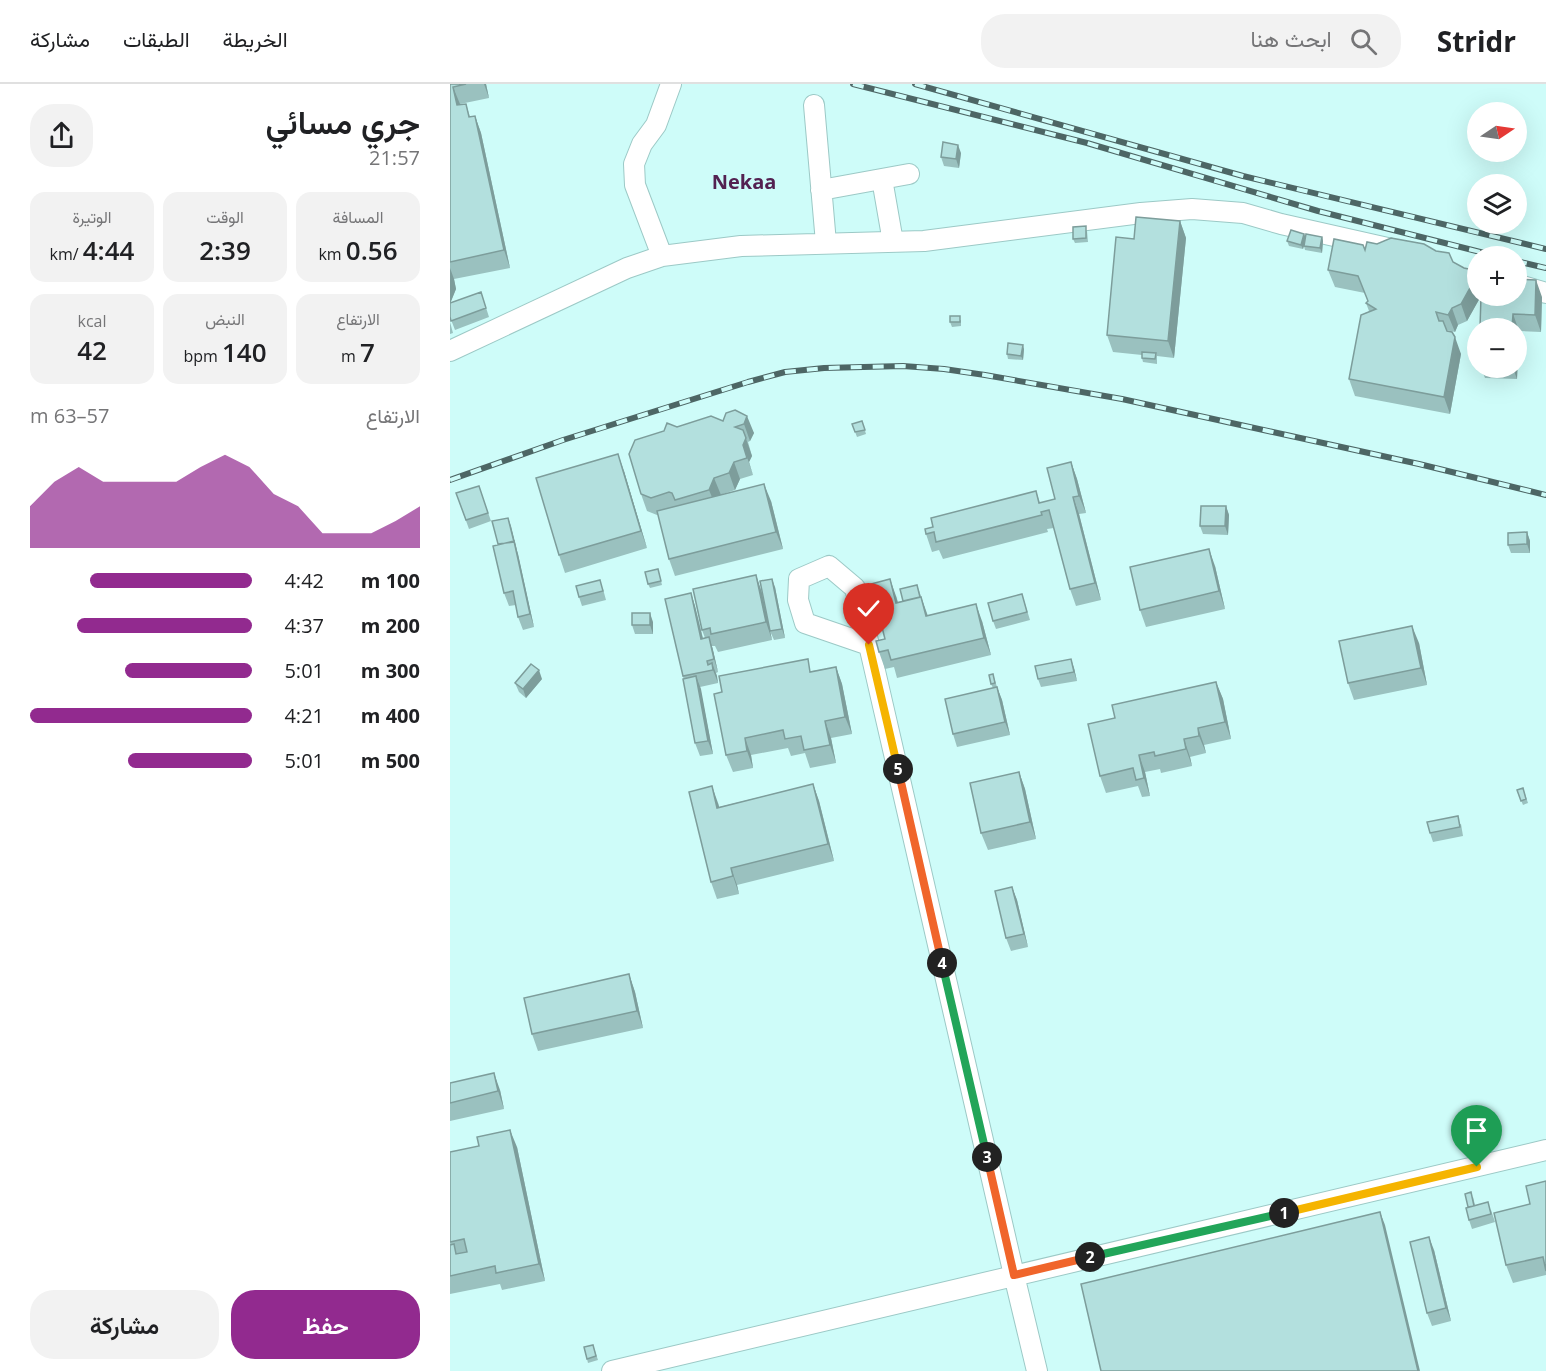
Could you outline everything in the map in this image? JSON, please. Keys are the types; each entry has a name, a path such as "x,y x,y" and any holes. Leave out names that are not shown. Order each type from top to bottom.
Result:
{"street":[{"path":"662,256 634,185 634,164 642,144 656,125 671,84"},
{"path":"814,105 826,243"},
{"path":"821,190 909,174"},
{"path":"882,179 893,242"},
{"path":"450,351 627,268 662,256 741,246 924,241 1142,213 1192,209 1244,213 1281,224 1411,254"},
{"path":"1527,287 1546,293"},
{"path":"869,645 1037,1371"},
{"path":"612,1371 832,1317 1546,1150"}],"building":[{"path":"450,84 466,84 453,87 457,105 466,104 469,117 475,116 504,250 450,262"},
{"path":"943,142 958,145 956,159 941,157"},
{"path":"1136,217 1180,221 1168,341 1107,335 1116,237 1134,239"},
{"path":"1086,226 1086,238 1073,239 1073,227"},
{"path":"1291,230 1304,234 1301,245 1287,241"},
{"path":"1306,234 1322,237 1320,248 1304,246"},
{"path":"1391,238 1424,244 1436,251 1449,253 1453,262 1467,269 1467,293 1461,304 1452,308 1448,315 1436,312 1439,321 1443,321 1447,331 1452,332 1455,337 1444,397 1349,379 1361,315 1376,309 1366,303 1368,301 1358,276 1328,270 1334,239 1363,245 1365,250 1367,242 1377,244"},
{"path":"1527,280 1536,280 1535,315 1513,314 1513,318 1480,318 1481,306 1527,306"},
{"path":"481,292 486,308 451,321 450,303"},
{"path":"950,316 960,316 960,322 950,322"},
{"path":"1008,343 1023,345 1021,356 1007,354"},
{"path":"1142,352 1156,353 1155,359 1142,358"},
{"path":"735,410 747,416 744,424 735,427 743,430 746,438 743,445 747,458 734,462 729,473 714,478 709,490 675,500 669,492 651,498 641,494 629,454 635,440 664,431 667,423 677,427 711,416 723,421 726,413"},
{"path":"862,421 865,430 855,432 852,424"},
{"path":"618,454 641,531 559,555 536,478"},
{"path":"1071,462 1079,496 1073,497 1095,583 1070,589 1049,510 1041,512 1042,515 936,542 934,532 926,534 925,529 933,527 931,518 1036,491 1039,503 1055,499 1047,468"},
{"path":"764,484 776,532 669,559 657,511"},
{"path":"479,486 488,513 466,520 456,493"},
{"path":"1201,506 1226,506 1225,526 1200,526"},
{"path":"508,518 514,542 498,544 492,521"},
{"path":"1527,532 1527,544 1508,545 1508,533"},
{"path":"514,541 530,614 518,617 513,591 504,593 493,546"},
{"path":"1209,549 1219,591 1140,610 1130,567"},
{"path":"658,569 661,581 648,584 645,572"},
{"path":"756,575 766,622 711,634 710,628 702,630 693,589"},
{"path":"772,579 782,629 770,631 760,581"},
{"path":"890,579 896,603 921,597 926,616 976,604 984,638 891,660 888,650 879,652 876,641 885,639 871,584"},
{"path":"600,580 603,591 579,597 576,586"},
{"path":"917,585 920,597 903,601 900,589"},
{"path":"691,593 701,639 709,637 714,659 707,661 708,665 712,663 713,670 683,676 665,599"},
{"path":"1022,594 1027,612 993,621 988,603"},
{"path":"632,613 650,613 650,625 632,625"},
{"path":"1412,626 1421,668 1348,683 1339,641"},
{"path":"808,659 810,672 836,667 845,717 825,721 830,745 804,750 801,736 785,739 783,730 745,738 747,751 726,755 714,694 722,692 719,676"},
{"path":"1071,659 1074,672 1038,679 1035,666"},
{"path":"531,664 539,670 523,689 515,683"},
{"path":"993,674 995,683 991,684 989,675"},
{"path":"696,676 708,741 695,743 683,679"},
{"path":"1216,682 1225,722 1198,728 1199,736 1184,739 1186,749 1155,756 1154,752 1139,755 1144,778 1136,780 1133,768 1100,776 1088,724 1115,718 1112,705"},
{"path":"997,687 1005,722 953,734 945,699"},
{"path":"1019,772 1030,822 981,833 970,783"},
{"path":"813,784 828,844 731,868 733,876 711,882 689,792 712,786 717,808"},
{"path":"1523,788 1526,799 1521,801 1517,790"},
{"path":"1458,816 1460,827 1430,833 1427,822"},
{"path":"1012,887 1024,934 1006,938 995,891"},
{"path":"629,974 637,1011 532,1034 524,998"},
{"path":"494,1073 498,1091 450,1103 450,1083"},
{"path":"510,1130 539,1264 496,1273 495,1266 450,1276 450,1245 454,1244 456,1254 467,1252 464,1239 450,1242 450,1152 479,1146 477,1137"},
{"path":"1546,1181 1546,1271 1543,1257 1506,1265 1494,1213 1530,1204 1526,1186"},
{"path":"1471,1192 1474,1206 1468,1207 1465,1194"},
{"path":"1488,1202 1491,1214 1469,1220 1466,1208"},
{"path":"1380,1212 1418,1371 1101,1371 1081,1284"},
{"path":"1429,1237 1446,1308 1427,1313 1410,1242"},
{"path":"593,1345 596,1356 587,1359 584,1347"}],"railway":[{"path":"853,84 1087,143 1318,211 1467,249"},
{"path":"915,84 1243,176 1546,249"},
{"path":"1527,264 1546,268"},
{"path":"450,480 563,440 785,372 824,368 903,366 985,375 1122,399 1419,464 1546,495"}],"district":[{"name":"Nekaa","path":"744,182"}],"route":[{"path":"869,645 1014,1275 1477,1167"}]}
